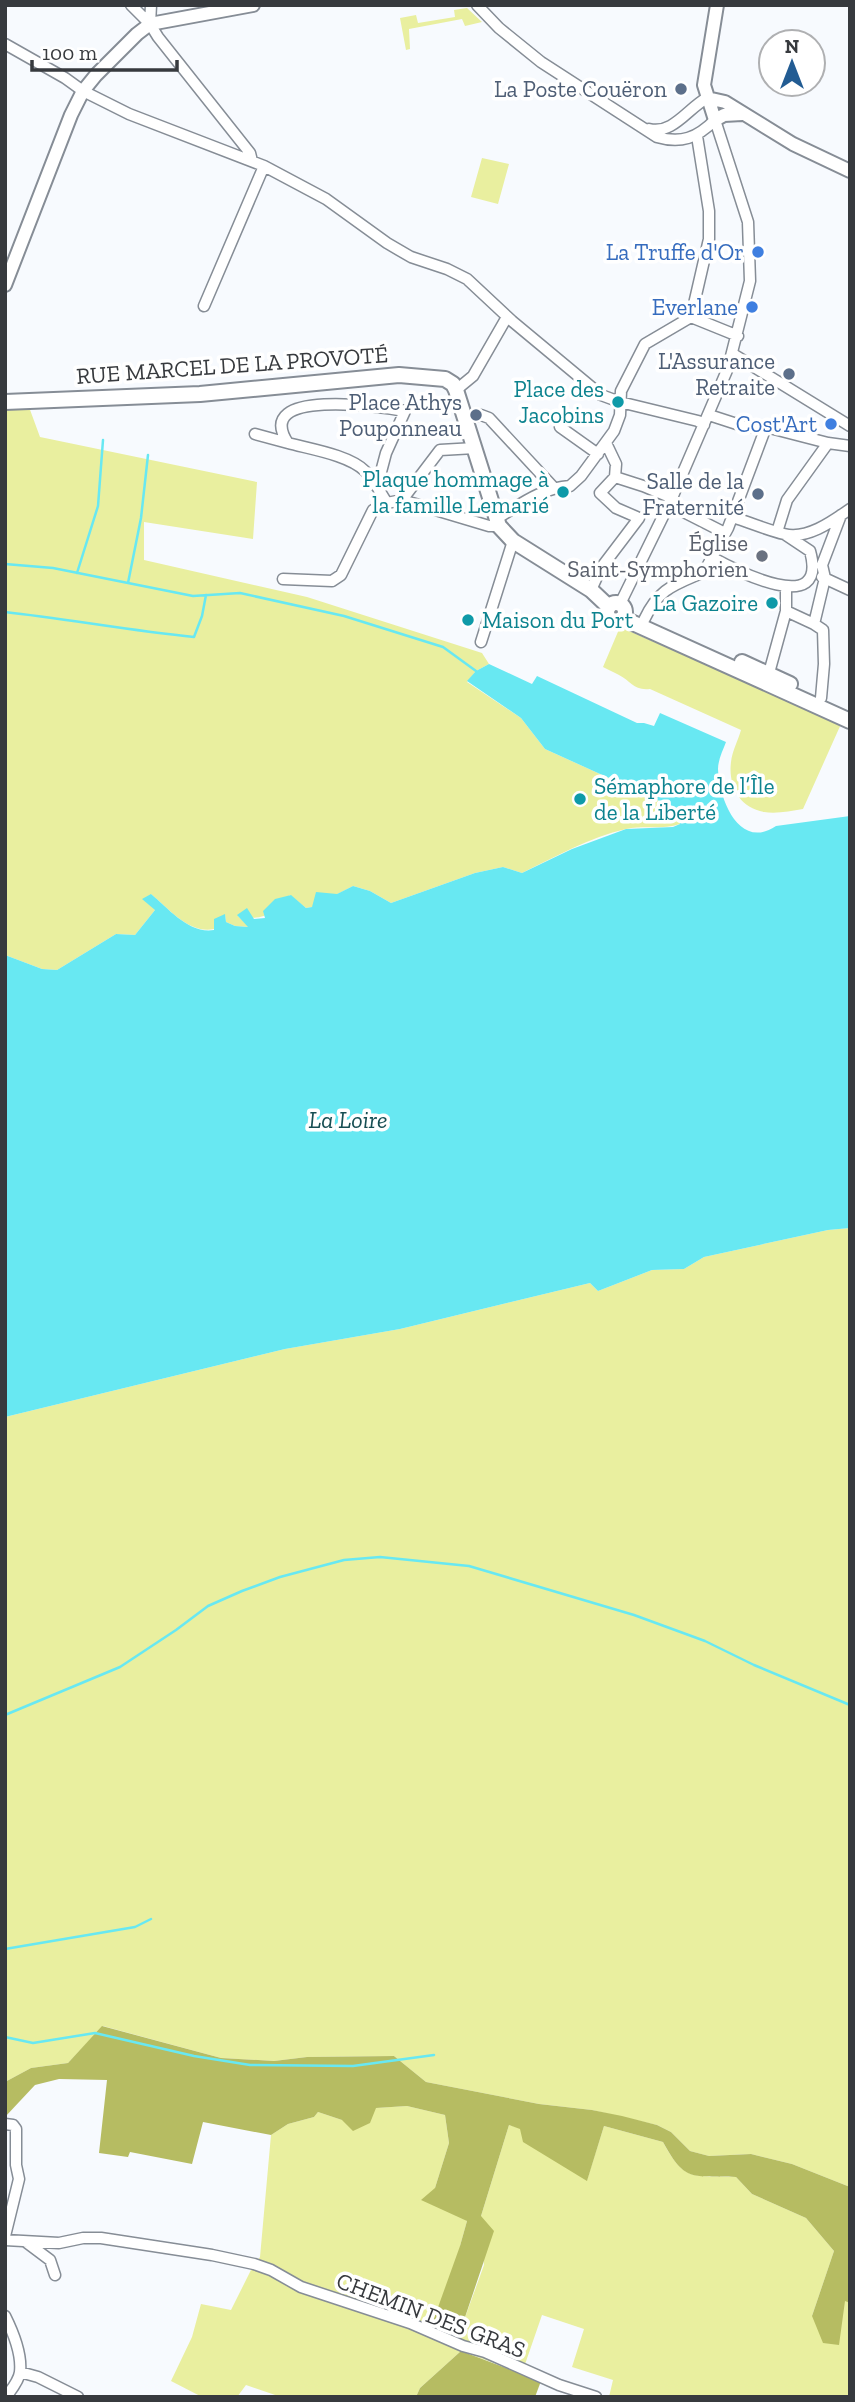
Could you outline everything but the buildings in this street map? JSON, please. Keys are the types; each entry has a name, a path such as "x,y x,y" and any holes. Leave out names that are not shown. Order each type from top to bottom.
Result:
{"main road":[{"name":"RUE MARCEL DE LA PROVOTÉ","path":"5,402 200,394 399,375 445,379 453,384 456,390"},
{"path":"456,390 496,520 516,544 619,610 850,721"},
{"path":"619,610 850,710"}],"street":[{"path":"131,5 150,23 158,37 250,153 252,161"},
{"path":"150,23 151,5"},
{"path":"5,285 71,115 83,92 109,61 150,23 253,5"},
{"path":"477,5 504,33 541,62 657,137 678,140 697,136 724,115 742,114"},
{"path":"619,610 670,501 733,354 750,281 748,222 707,98 705,77 718,5"},
{"path":"5,44 65,78 83,92 157,127 264,166 326,199 411,257 467,279 507,317 597,393 620,402 698,421 766,427 850,446"},
{"path":"634,123 652,130 662,130 674,125 694,105 707,98 725,102 793,144 850,171"},
{"path":"674,125 678,140"},
{"path":"283,579 332,581 341,575 373,510 387,503 402,500 489,526 542,492 570,486 598,454 614,430 620,415 621,391 645,344 691,317 709,239 707,198 697,136"},
{"path":"204,306 264,166"},
{"path":"456,390 473,376 507,317"},
{"path":"691,317 738,336"},
{"path":"733,354 850,426"},
{"path":"288,443 283,428 284,417 294,408 323,405 405,411 386,453 377,486"},
{"path":"466,419 481,415 489,418 554,488"},
{"path":"560,427 598,454"},
{"path":"644,620 658,596 676,583 704,572 732,517 766,427"},
{"path":"255,434 349,461 363,469 387,503"},
{"path":"593,592 601,568 639,518 616,508 600,493 615,477 616,464 606,443"},
{"path":"781,533 787,500 828,443"},
{"path":"402,500 440,450 475,448"},
{"path":"615,477 643,486 726,531"},
{"path":"732,517 781,533 800,535 846,512"},
{"path":"814,624 825,578 822,565 846,512"},
{"path":"711,557 740,572 786,587 804,583 812,573 810,551 781,533"},
{"path":"481,642 516,544"},
{"path":"812,573 850,590"},
{"path":"769,673 786,611 786,587"},
{"path":"786,611 822,630 824,664 821,698"},
{"path":"5,2124 13,2125 16,2129 16,2165 19,2179 5,2238"},
{"name":"CHEMIN DES GRAS","path":"5,2238 59,2243 83,2238 101,2238 254,2264 301,2287 410,2323 559,2385 596,2397"},
{"path":"26,2242 50,2260 55,2275"},
{"path":"5,2316 16,2341 20,2372 6,2397"},
{"path":"20,2372 38,2377 78,2397"}],"green space":[{"path":"467,8 482,22 465,26 462,19 409,29 410,49 406,50 400,18 416,15 418,23 455,17 454,10"},
{"path":"482,158 509,164 498,204 471,197"},
{"path":"5,407 29,407 40,437 257,482 253,539 144,522 144,560 307,597 482,653 489,664 476,671 467,682 521,718 545,749 675,808 680,824 633,828 613,833 573,848 522,873 503,867 475,873 391,903 370,891 353,886 306,908 290,895 261,917 238,916 249,927 226,922 225,915 214,929 196,928 180,919 151,894 155,910 135,935 116,934 57,970 42,969 5,955"},
{"path":"620,627 841,724 803,809 769,813 748,806 737,794 731,779 731,762 741,730 650,689 636,687 603,667"},
{"path":"850,1228 850,2187 792,2164 751,2154 709,2156 690,2151 671,2132 657,2125 592,2110 539,2104 426,2082 394,2056 307,2057 274,2061 221,2058 103,2026 68,2063 31,2068 5,2082 5,1417 285,1349 400,1329 590,1283 598,1291 652,1270 684,1269 704,1257 828,1230"},
{"path":"102,2026 221,2058 274,2061 307,2057 394,2056 426,2082 539,2104 622,2116 657,2125 671,2132 690,2151 709,2156 751,2154 792,2164 850,2187 850,2303 845,2301 839,2345 823,2343 812,2316 834,2251 806,2218 752,2194 736,2177 700,2176 685,2171 663,2142 604,2126 587,2181 523,2142 520,2129 509,2125 481,2216 494,2231 458,2338 432,2324 467,2221 421,2200 435,2188 449,2143 445,2115 407,2106 376,2108 370,2123 353,2131 342,2120 318,2112 314,2117 288,2124 271,2135 203,2122 192,2164 130,2152 128,2157 99,2153 107,2080 59,2079 35,2085 5,2117 5,2082 31,2068 68,2063"},
{"path":"407,2106 445,2115 449,2143 435,2188 467,2221 460,2246 458,2337 484,2265 481,2216 509,2125 520,2128 587,2180 604,2126 663,2142 684,2171 700,2176 736,2177 752,2194 806,2218 834,2251 812,2316 845,2300 850,2303 850,2397 609,2397 613,2380 572,2367 584,2329 542,2315 522,2373 461,2351 420,2388 416,2397 281,2397 246,2385 237,2397 202,2397 171,2381 192,2337 201,2304 231,2310 260,2257 271,2135 288,2124 314,2117 318,2112 342,2120 375,2108"},
{"path":"461,2351 541,2381 535,2397 416,2397 420,2388"}],"water":[{"name":"La Loire","path":"489,664 532,684 537,676 637,723 654,726 660,713 726,742 718,766 722,794 734,818 751,832 850,816 850,1228 828,1230 704,1257 684,1269 652,1270 598,1291 590,1283 400,1329 285,1349 5,1417 5,955 42,969 57,970 116,934 135,935 155,910 142,899 151,894 180,919 196,928 214,930 214,919 225,914 226,922 248,927 237,915 247,908 254,919 265,918 263,911 275,899 291,895 306,908 312,907 316,892 337,894 353,886 370,891 391,903 475,873 503,867 522,873 572,849 626,829 673,827 680,824 675,808 545,749 521,718 467,681 476,671"}],"waterway":[{"path":"77,573 98,506 103,440"},
{"path":"128,583 141,518 148,455"},
{"path":"5,564 53,568 193,596 240,593 344,616 443,647 476,671"},
{"path":"5,612 194,637 206,595"},
{"path":"5,1715 120,1667 208,1606 242,1591 280,1577 344,1560 380,1557 469,1566 634,1615 705,1641 754,1665 850,1705"},
{"path":"5,1949 135,1927 151,1919"},
{"path":"5,2037 33,2043 95,2033 194,2056 250,2065 353,2066 434,2055"}],"place":[{"name":"La Poste Couëron","path":"681,89"},
{"name":"La Truffe d'Or","path":"758,252"},
{"name":"Everlane","path":"752,307"},
{"name":"L'Assurance Retraite","path":"789,374"},
{"name":"Place des Jacobins","path":"618,402"},
{"name":"Place Athys Pouponneau","path":"476,415"},
{"name":"Cost'Art","path":"831,424"},
{"name":"Plaque hommage à la famille Lemarié","path":"563,492"},
{"name":"Salle de la Fraternité","path":"758,494"},
{"name":"Église Saint-Symphorien","path":"762,556"},
{"name":"La Gazoire","path":"772,603"},
{"name":"Maison du Port","path":"468,620"},
{"name":"Sémaphore de l’Île de la Liberté","path":"580,799"}]}
